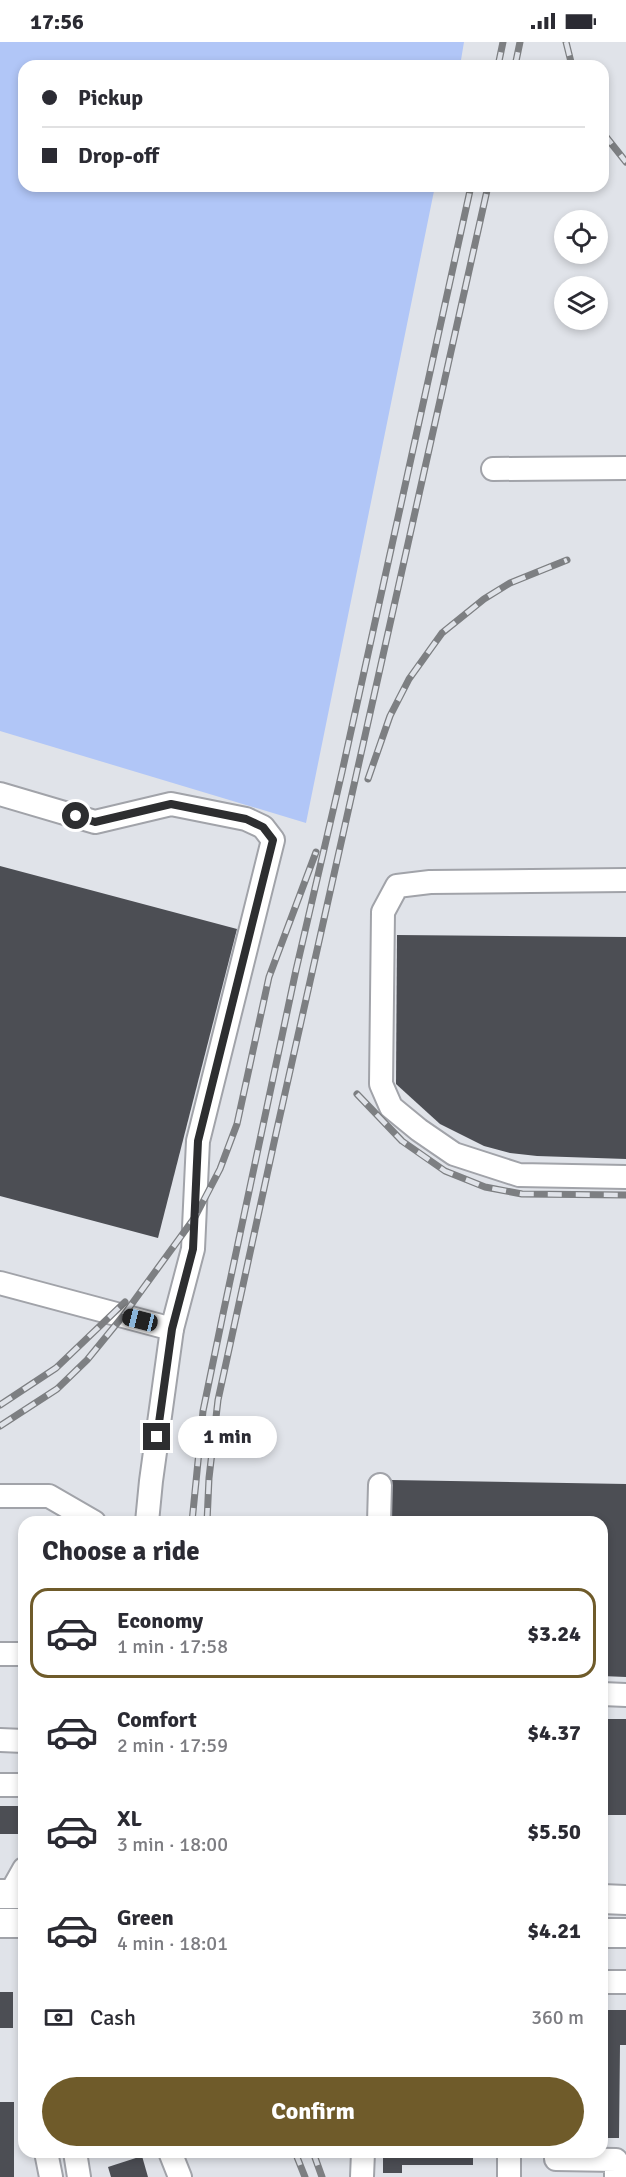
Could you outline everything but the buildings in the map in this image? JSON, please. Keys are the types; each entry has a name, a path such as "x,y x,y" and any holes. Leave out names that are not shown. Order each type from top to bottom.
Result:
{"main road":[{"path":"608,1899 626,1900"},
{"path":"0,1923 18,1923"},
{"path":"608,1933 626,1933"}],"street":[{"path":"493,469 626,468"},
{"path":"0,794 95,822 171,804 246,819 263,827 273,840 198,1141 193,1249 172,1329 148,1516"},
{"path":"626,880 430,882 397,886 383,912 381,1084 391,1107 454,1154 519,1174 626,1177"},
{"path":"0,1283 172,1329"},
{"path":"379,1516 380,1485"},
{"path":"0,1496 49,1496 84,1516"},
{"path":"0,1654 18,1654"},
{"path":"608,1694 626,1695"},
{"path":"0,1740 18,1741"},
{"path":"0,1785 18,1785"},
{"path":"608,1982 626,1982"},
{"path":"47,2158 51,2177"},
{"path":"76,2158 79,2177"},
{"path":"172,2158 180,2177"},
{"path":"362,2177 363,2158"},
{"path":"509,2158 509,2177"},
{"path":"556,2163 616,2160 616,2177"}],"shaded area":[{"path":"0,42 464,42 461,60 18,60 18,192 434,192 306,823 0,731"}],"railway":[{"path":"499,60 503,42"},
{"path":"516,60 520,42"},
{"path":"566,42 570,60"},
{"path":"609,141 626,162"},
{"path":"193,1516 203,1411 223,1314 296,970 470,192"},
{"path":"207,1516 218,1400 487,192"},
{"path":"368,779 390,716 409,679 442,633 484,599 510,583 567,560"},
{"path":"0,1426 57,1389 87,1360 123,1316 195,1217 220,1169 237,1124 269,977 316,852"},
{"path":"357,1094 402,1141 445,1171 485,1187 522,1194 626,1195"},
{"path":"0,1405 56,1368 125,1302"},
{"path":"297,2158 305,2177"},
{"path":"315,2158 322,2177"}],"route":[{"path":"76,816 95,822 171,804 246,819 263,827 273,840 198,1141 193,1249 172,1329 157,1437"}]}
